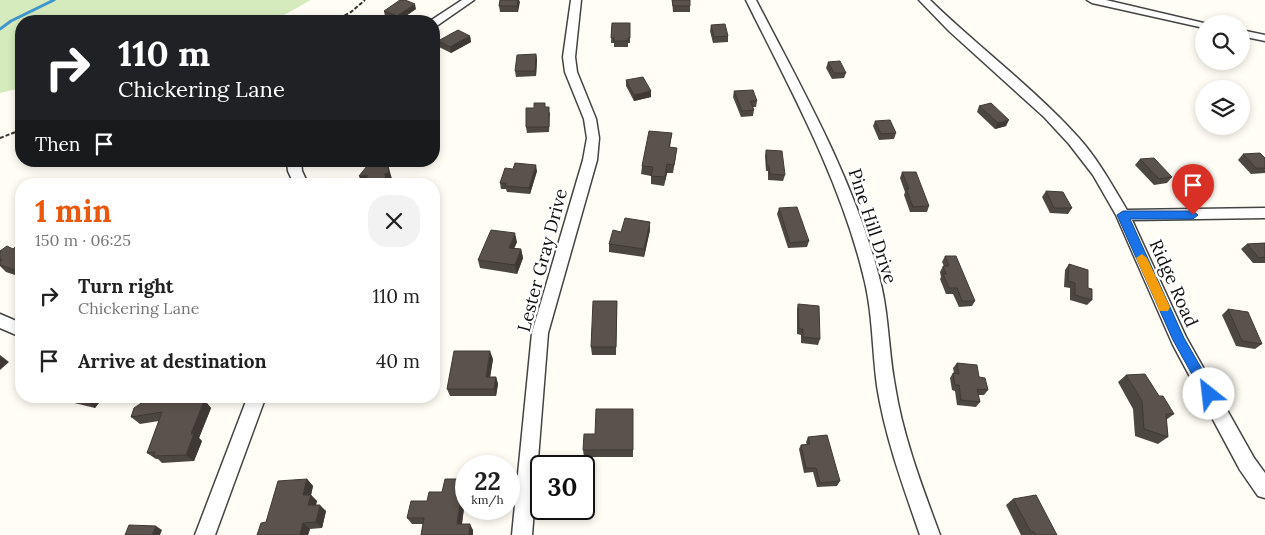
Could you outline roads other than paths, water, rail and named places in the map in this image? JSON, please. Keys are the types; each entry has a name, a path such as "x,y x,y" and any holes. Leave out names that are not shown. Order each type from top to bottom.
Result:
{"street":[{"path":"440,19 468,0"},
{"name":"Lester Gray Drive","path":"522,535 540,333 590,160 594,138 585,103 571,72 569,57 576,0"},
{"name":"Pine Hill Drive","path":"752,0 833,166 871,272 877,298 886,386 895,429 930,535"},
{"name":"Ridge Road","path":"924,0 953,29 1048,114 1074,141 1098,172 1123,215 1179,340 1247,464 1265,489"},
{"path":"1092,0 1195,23"},
{"path":"1250,35 1265,38"},
{"path":"1123,215 1265,213"},
{"path":"0,321 15,327"},
{"path":"205,535 254,403"}],"waterway":[{"path":"23,15 54,0"},
{"path":"0,29 15,19"}]}
